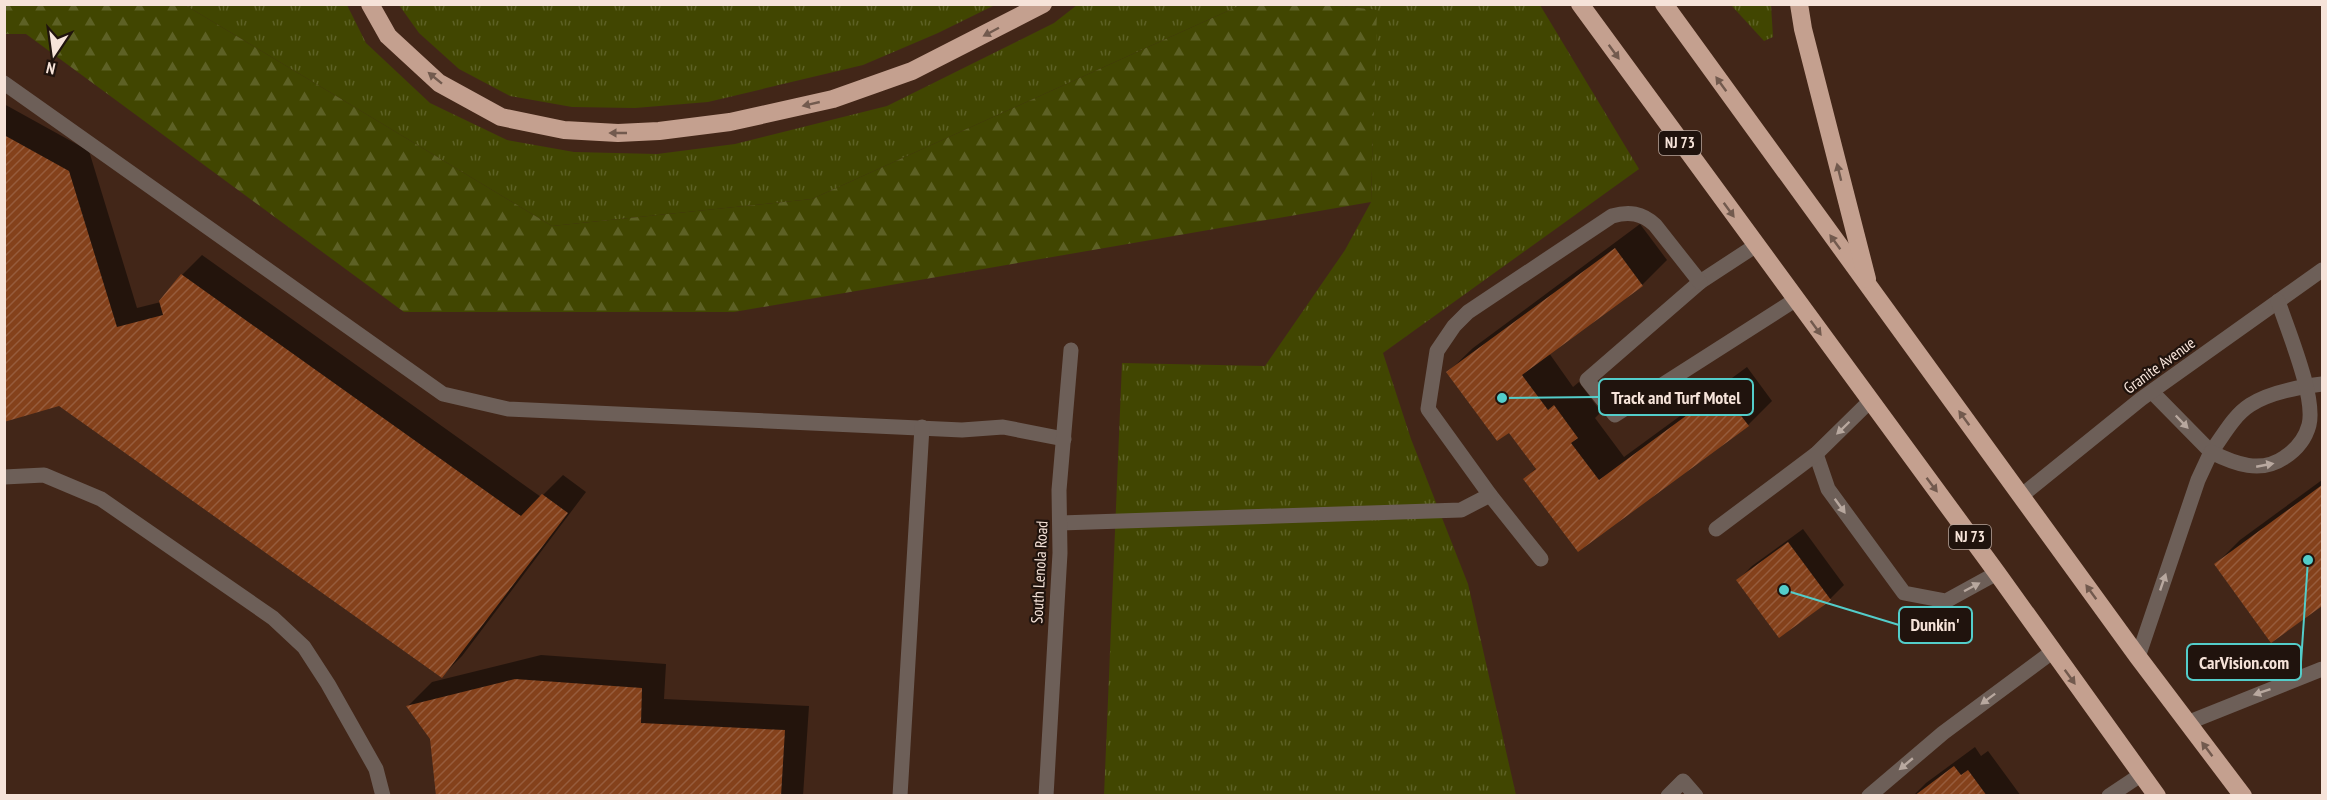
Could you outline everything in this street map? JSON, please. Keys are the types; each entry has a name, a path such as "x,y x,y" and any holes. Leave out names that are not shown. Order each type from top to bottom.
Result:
{"highway":[{"path":"370,4 388,36 439,83 501,117 564,130 618,133 659,131 730,122 833,99 912,70 1043,4"},
{"name":"NJ 73","path":"1580,4 2157,795"},
{"path":"1664,4 1869,290 2138,657 2243,795"},
{"path":"1799,4 1803,29 1869,290"}],"street":[{"path":"4,83 443,394 508,409 962,430 1003,427 1064,439"},
{"path":"1541,559 1490,495 1428,409 1437,351 1454,326 1468,312 1612,216 1624,213 1637,214 1656,225 1700,282"},
{"path":"1755,246 1700,282 1587,380 1615,415 1796,300"},
{"name":"Granite Avenue","path":"2021,495 2152,392 2322,270"},
{"path":"2152,392 2211,452 2235,464 2256,467 2278,462 2297,449 2310,423 2306,386 2278,301"},
{"name":"South Lenola Road","path":"1046,795 1060,553 1059,490 1071,350"},
{"path":"2138,657 2198,480 2211,452 2229,426 2251,405 2277,394 2322,384"},
{"path":"1716,529 1816,454 1870,401"},
{"path":"900,795 922,428"},
{"path":"1816,454 1828,489 1904,593 1946,601 1997,573"},
{"path":"4,477 44,475 101,499 273,618 304,647 328,684 376,769 383,795"},
{"path":"1060,523 1461,510 1490,495"},
{"path":"1869,795 1943,733 2052,652"},
{"path":"2187,723 2320,671"},
{"path":"2109,795 2142,774"},
{"path":"1668,795 1683,781 1696,795"}],"green space":[{"path":"5,5 185,5 552,226 812,199 1241,5 1332,5 1377,10 1371,202 734,312 404,312 26,34 4,34"},
{"path":"185,5 347,5 366,43 430,103 507,140 574,152 657,154 735,144 887,106 1054,23 1077,5 1241,5 812,199 552,226"},
{"path":"399,5 995,5 938,33 863,65 708,102 635,108 572,107 510,96 459,69 419,33"},
{"path":"1332,5 1540,5 1639,169 1383,353 1411,439 1468,584 1516,795 1104,796 1122,363 1265,366 1345,250 1371,202 1376,10"},
{"path":"1731,5 1771,5 1773,37 1764,41"}],"building":[{"path":"4,135 69,171 117,327 163,315 159,301 181,274 521,516 542,494 568,513 442,678 59,406 4,422"},
{"path":"1615,248 1643,286 1522,375 1548,410 1554,405 1578,438 1571,443 1599,480 1721,390 1749,426 1578,552 1523,479 1536,469 1509,433 1497,441 1446,372"},
{"path":"2322,485 2322,606 2271,643 2214,564"},
{"path":"1788,542 1831,600 1779,638 1736,580"},
{"path":"515,679 642,688 641,723 785,730 781,796 436,796 430,739 406,706"},
{"path":"1954,766 1961,775 1968,770 1987,796 1914,796"}],"place":[{"name":"Track and Turf Motel","path":"1502,398"},
{"name":"CarVision.com","path":"2308,560"},
{"name":"Dunkin'","path":"1784,590"}]}
